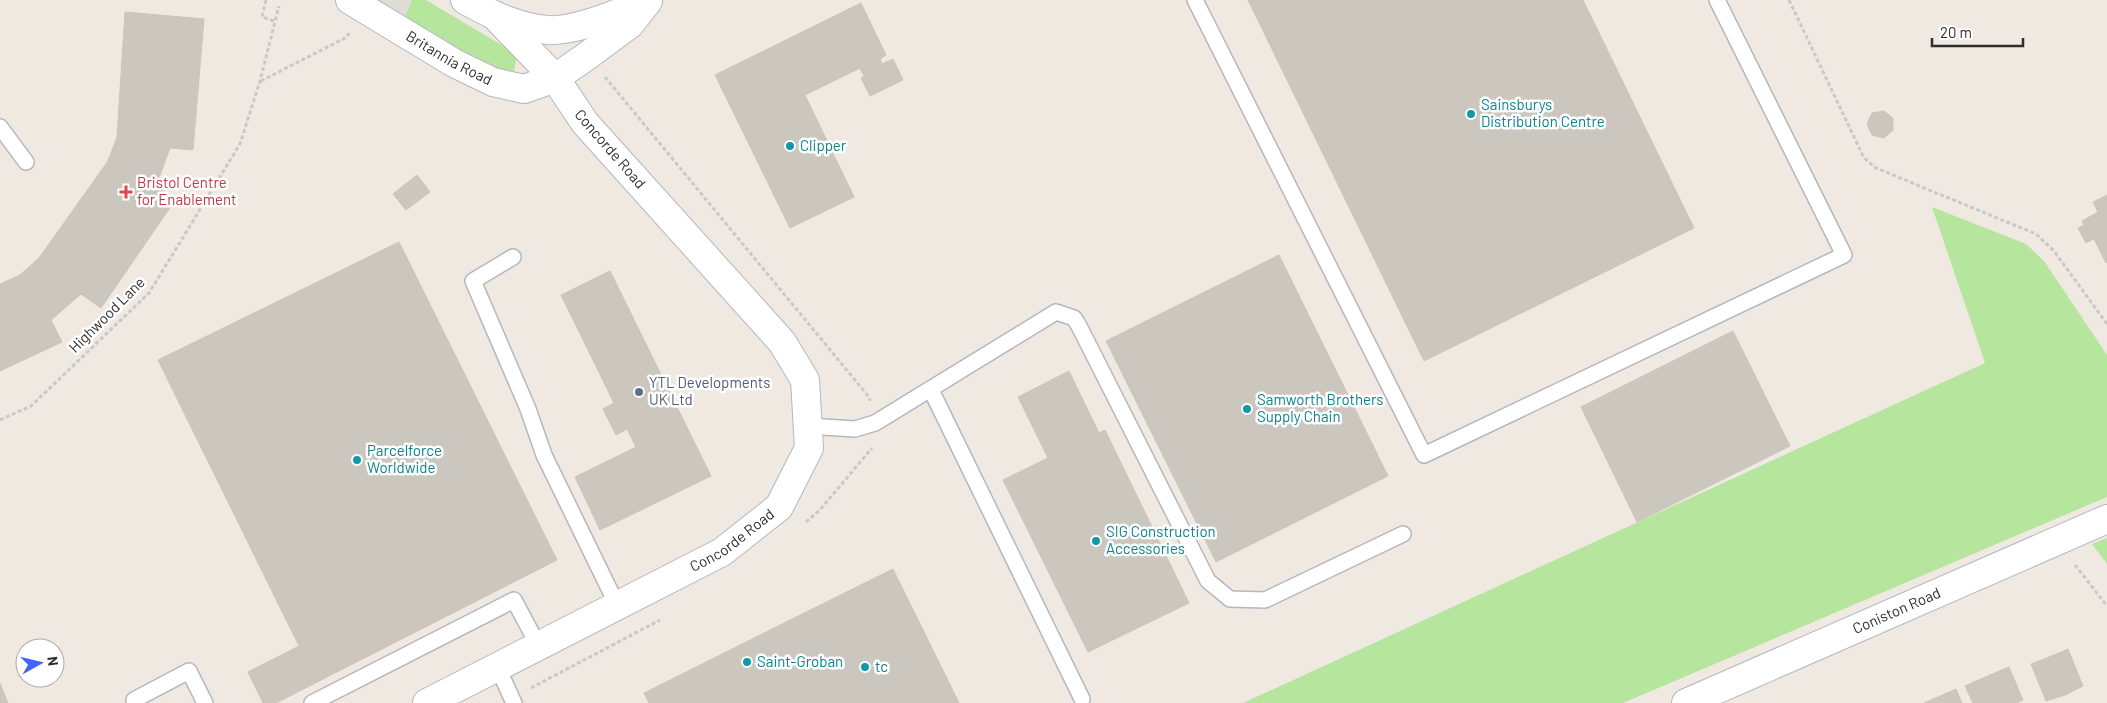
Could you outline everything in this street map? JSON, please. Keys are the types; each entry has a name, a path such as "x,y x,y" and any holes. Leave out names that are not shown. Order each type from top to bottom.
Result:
{"street":[{"name":"Britannia Road","path":"465,0 498,18 548,30 584,24 649,1"},
{"name":"Britannia Road","path":"356,4 454,63 493,82 524,89 555,78 587,56 630,24 649,1"},
{"name":"Britannia Road","path":"498,18 555,78"},
{"name":"Concorde Road","path":"427,703 722,552 779,507 809,448 804,380 782,342 585,123 555,78"},
{"name":"Coniston Road","path":"1686,703 2107,519"}],"lane":[{"path":"1195,0 1424,455 1844,255 1716,0"},
{"path":"0,127 26,162"},
{"path":"513,258 473,281 528,409 544,455 617,605"},
{"path":"807,426 855,429 875,423 1056,312 1074,318 1208,582 1230,599 1265,600 1403,534"},
{"path":"931,390 1082,699"},
{"path":"312,703 514,600 538,645"},
{"path":"498,668 513,701"},
{"path":"136,703 134,700 189,671 205,703"}],"path":[{"path":"266,0 262,17 274,21"},
{"path":"1789,0 1864,158 1876,168 2036,234 2054,251 2107,324"},
{"path":"260,81 347,37 356,4"},
{"name":"Highwood Lane","path":"0,420 32,406 149,293 240,144 260,81 279,6"},
{"path":"587,56 869,397 875,423 873,446 819,511 798,528"},
{"path":"2057,542 2107,606"},
{"path":"513,701 666,616"}],"green space":[{"path":"412,0 426,0 510,50 516,60 514,71 502,74 402,22"},
{"path":"1932,207 2026,244 2044,261 2107,355 2107,497 1623,703 1243,703 1985,363"},
{"path":"2107,538 2107,564 2092,544"}],"shaded area":[{"path":"364,0 412,0 402,22"}],"building":[{"name":"Sainsburys Distribution Centre","path":"1248,0 1583,0 1694,228 1424,361"},
{"name":"Clipper","path":"861,3 886,55 880,59 882,64 893,59 903,80 870,96 861,78 864,76 860,68 805,95 854,197 790,228 715,75"},
{"name":"Bristol Centre for Enablement","path":"125,12 204,19 193,150 170,148 156,186 176,199 101,308 81,294 51,320 62,342 0,371 0,284 20,275 39,258 108,161 117,137"},
{"path":"1884,111 1893,118 1893,130 1884,138 1872,135 1867,124 1872,113"},
{"path":"417,175 430,192 406,210 393,194"},
{"path":"2107,195 2107,232 2086,243 2078,228 2084,225 2082,221 2098,212 2093,202"},
{"path":"2107,232 2107,262 2106,263 2094,239"},
{"name":"Parcelforce Worldwide","path":"399,242 557,560 276,703 263,703 248,672 299,646 158,360"},
{"name":"Samworth Brothers Supply Chain","path":"1279,255 1388,476 1216,562 1106,341"},
{"path":"610,271 711,476 600,530 575,477 636,447 627,429 616,435 603,409 614,403 561,295"},
{"path":"1733,331 1790,446 1637,522 1581,407"},
{"name":"SIG Construction Accessories","path":"1069,371 1099,433 1105,430 1189,603 1088,652 1003,480 1048,458 1018,397"},
{"name":"tc","path":"893,569 959,703 807,703 770,630"},
{"name":"Saint-Groban","path":"770,630 807,703 649,703 644,693"},
{"path":"2068,649 2083,686 2065,695 2049,657"},
{"path":"2049,657 2065,695 2046,701 2031,664"},
{"path":"2009,667 2023,700 2016,703 2002,703 1990,675"},
{"path":"1990,675 2002,703 1973,703 1965,686"},
{"path":"0,683 8,703 0,703"},
{"path":"1956,689 1962,703 1924,703"}],"place":[{"name":"Sainsburys Distribution Centre","path":"1471,114"},
{"name":"Clipper","path":"790,146"},
{"name":"Bristol Centre for Enablement","path":"126,192"},
{"name":"YTL Developments UK Ltd","path":"639,392"},
{"name":"Samworth Brothers Supply Chain","path":"1247,409"},
{"name":"Parcelforce Worldwide","path":"357,460"},
{"name":"SIG Construction Accessories","path":"1096,541"},
{"name":"Saint-Groban","path":"747,662"},
{"name":"tc","path":"865,667"}]}
